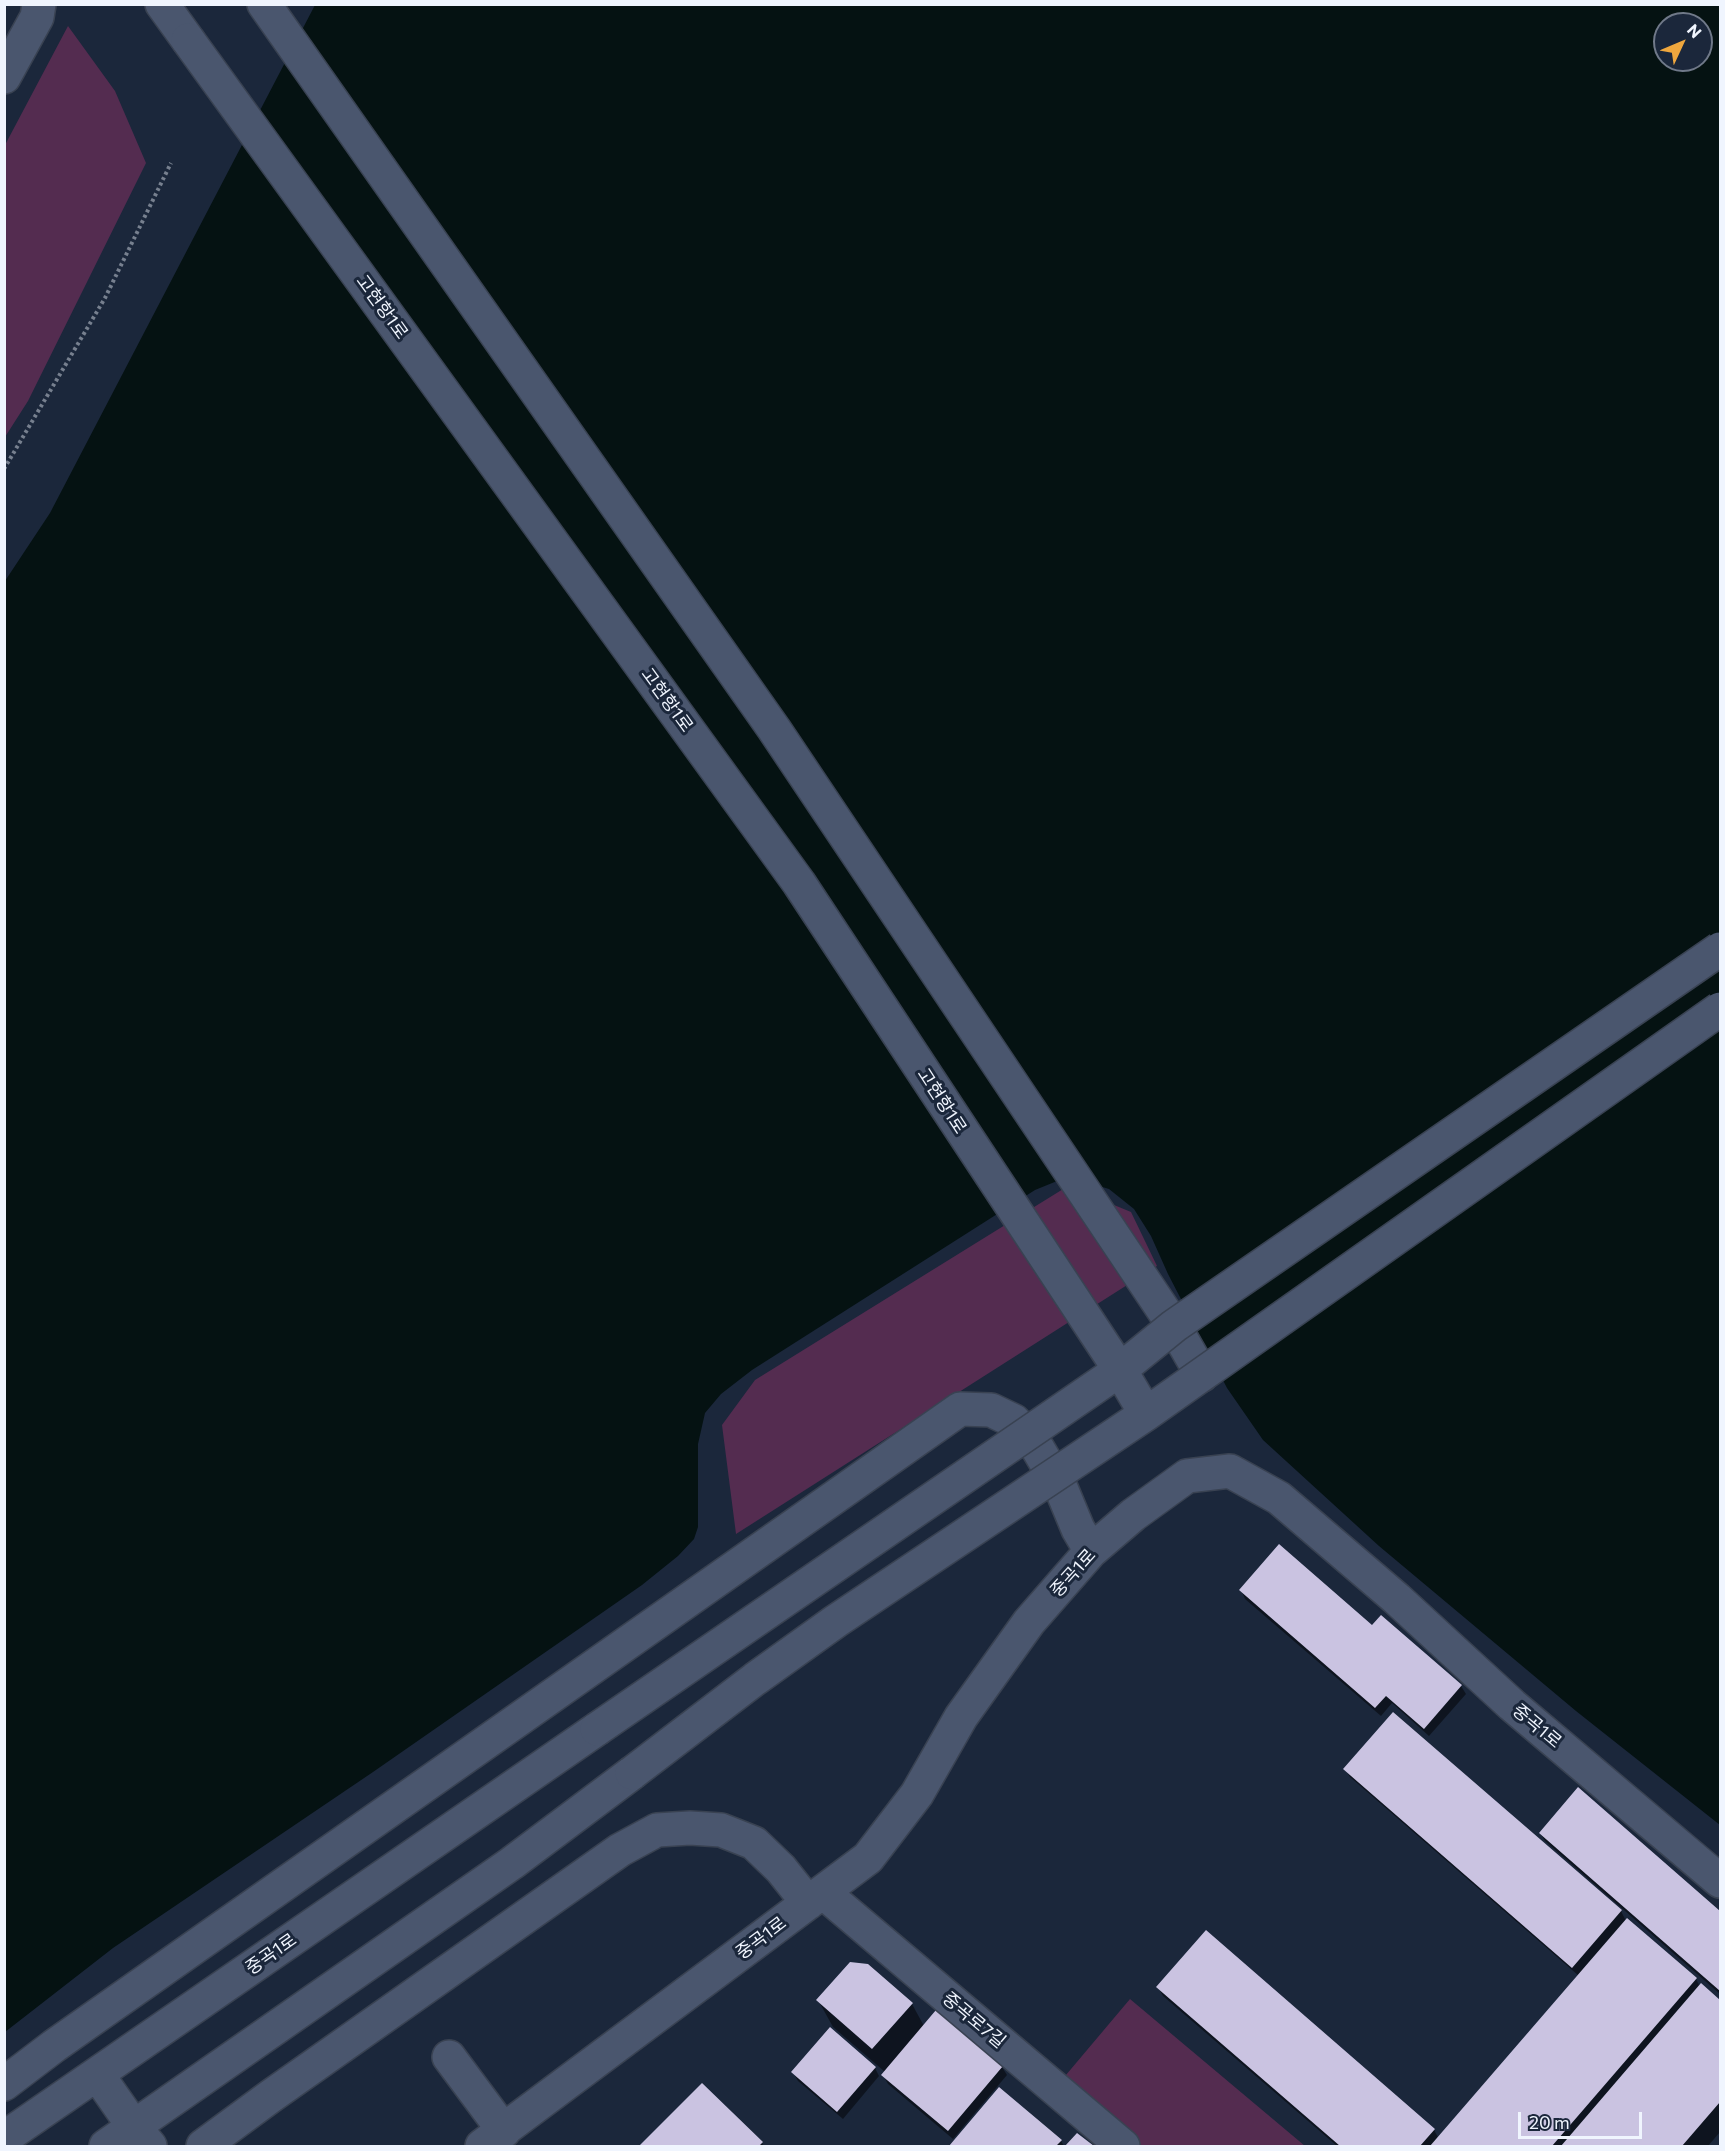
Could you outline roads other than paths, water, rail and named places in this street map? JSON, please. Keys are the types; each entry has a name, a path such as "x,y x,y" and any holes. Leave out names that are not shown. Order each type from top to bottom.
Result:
{"street":[{"path":"4,77 37,17 39,4"},
{"name":"고현항1로","path":"162,4 799,883 1120,1370 1146,1414"},
{"path":"264,4 774,729 1174,1326 1202,1375"},
{"name":"중곡1로","path":"4,2138 1120,1370 1174,1326 1720,949"},
{"path":"106,2146 142,2137 836,1621 1146,1414 1720,1009"},
{"path":"4,2084 54,2046 960,1409 991,1410 1014,1421 1038,1449 1062,1488 1078,1529 1091,1551"},
{"name":"중곡1로","path":"493,2139 868,1858 917,1794 961,1717 1023,1631 1091,1551 1133,1515 1187,1476 1230,1471 1279,1498 1397,1599 1512,1705 1720,1881"},
{"name":"중곡로7길","path":"203,2146 620,1850 657,1830 690,1828 721,1830 754,1843 816,1898 1123,2146"},
{"path":"449,2057 493,2139"},
{"path":"97,2074 142,2137"}]}
